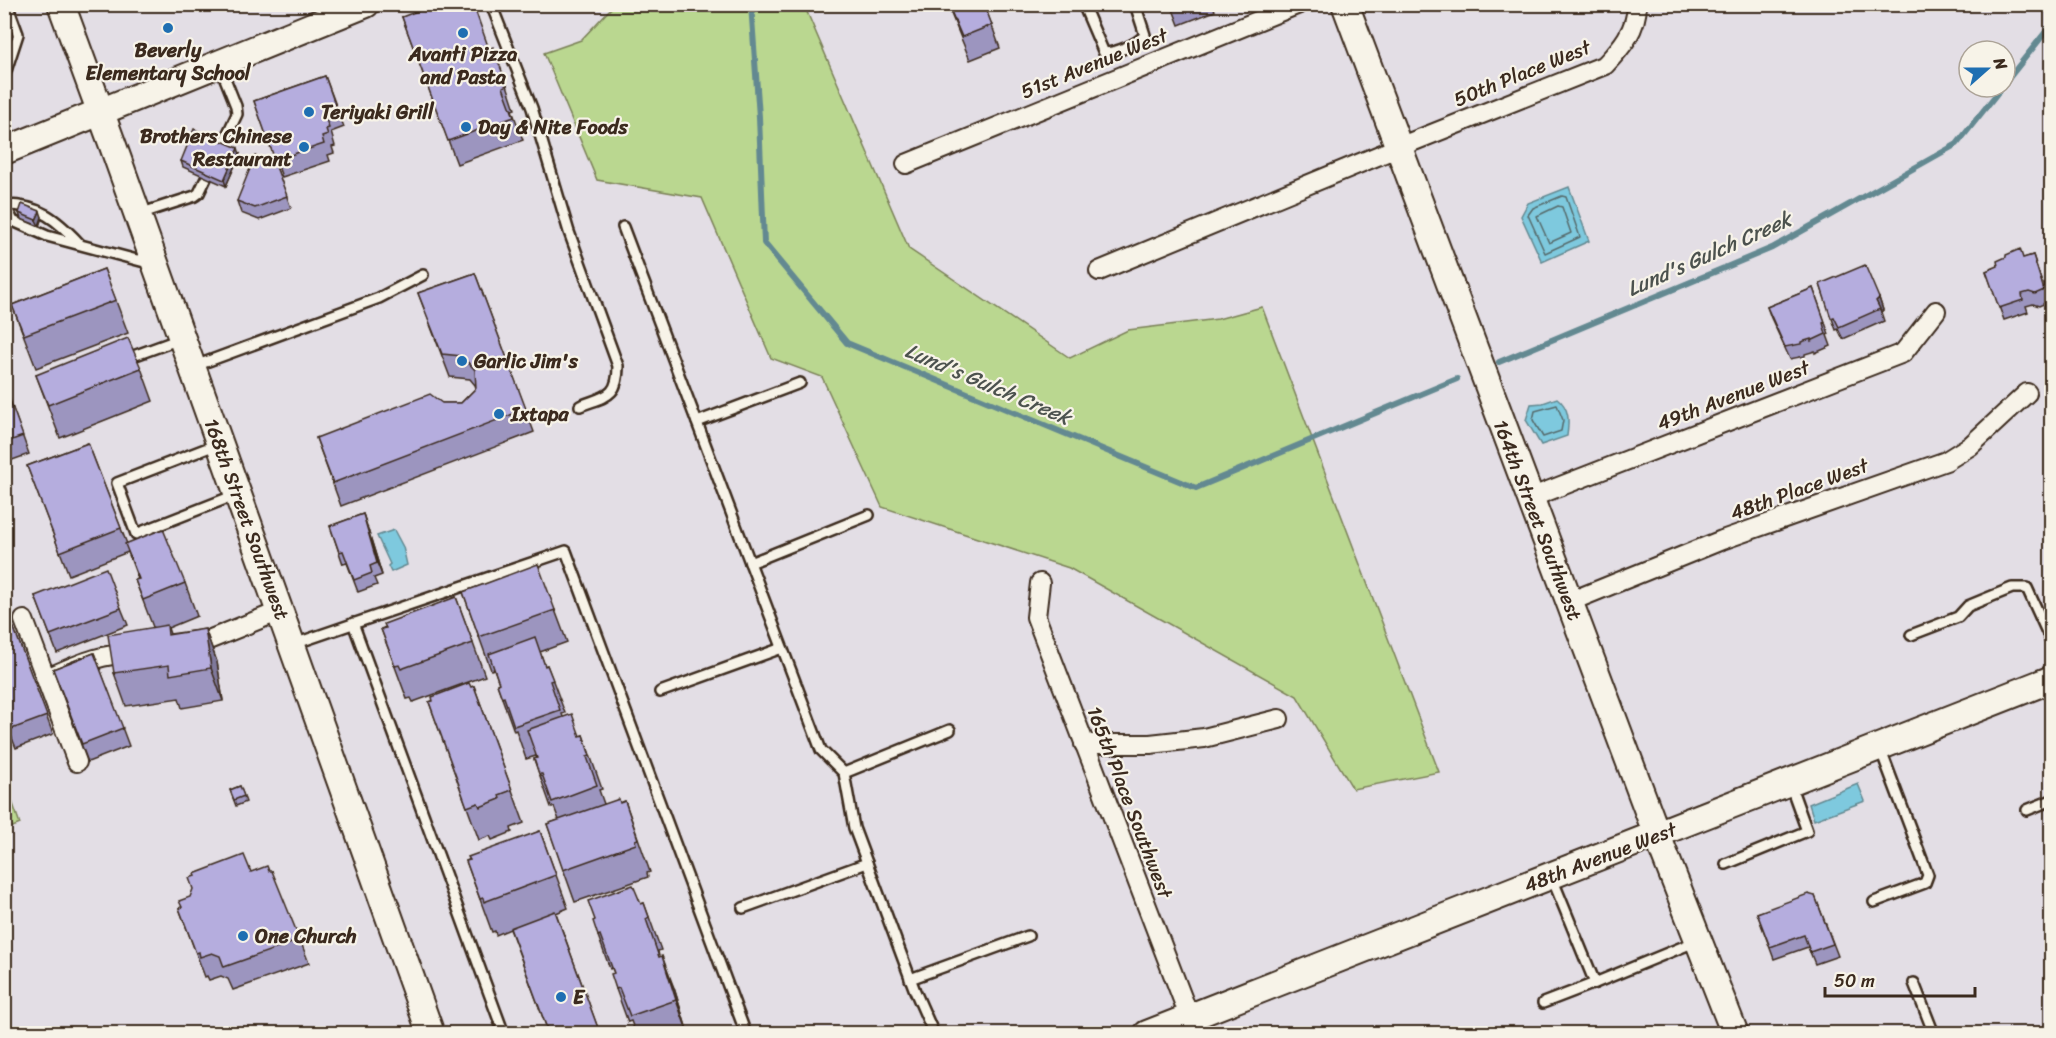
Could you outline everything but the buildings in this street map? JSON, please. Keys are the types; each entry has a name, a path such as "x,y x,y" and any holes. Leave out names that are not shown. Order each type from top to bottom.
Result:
{"street":[{"name":"168th Street Southwest","path":"61,4 431,1034"},
{"path":"4,151 366,4"},
{"name":"51st Avenue West","path":"906,164 1299,4"},
{"name":"164th Street Southwest","path":"1345,4 1657,835 1735,1034"},
{"name":"50th Place West","path":"1100,271 1399,147 1605,65 1627,41 1637,8"},
{"name":"49th Avenue West","path":"1530,498 1903,353 1936,311"},
{"name":"48th Place West","path":"1569,602 1722,540 1946,461 1970,446 2027,393"},
{"name":"165th Place Southwest","path":"1040,584 1036,617 1192,1025"},
{"path":"47,678 92,659 118,653 148,654 201,643 280,611"},
{"path":"24,620 77,762"},
{"name":"48th Avenue West","path":"1147,1034 1192,1025 1551,876 2052,679"},
{"path":"1084,744 1150,744 1204,738 1279,719"}],"lane":[{"path":"4,77 18,34 7,4"},
{"path":"491,4 532,108 569,232 618,366 616,387 609,395 580,406"},
{"path":"1083,4 1104,53 1110,53 1140,40 1145,35 1135,4"},
{"path":"138,215 195,196 203,187 237,114 219,64"},
{"path":"81,244 49,215 21,205 5,204 13,221 47,236 156,265"},
{"path":"623,227 821,750 844,773 854,828 910,980 934,1034"},
{"path":"192,367 380,298 423,275"},
{"path":"117,362 182,339"},
{"path":"697,422 800,383"},
{"path":"220,444 117,483 136,534 238,494"},
{"path":"750,563 869,515"},
{"path":"292,645 566,550 746,1034"},
{"path":"1911,635 1958,617 1968,606 1994,595 2012,588 2027,588 2052,643"},
{"path":"352,623 504,1034"},
{"path":"660,692 782,648"},
{"path":"844,773 950,730"},
{"path":"1874,902 1925,883 1928,875 1879,746"},
{"path":"1726,864 1807,831 1789,782"},
{"path":"2028,810 2052,800"},
{"path":"743,908 867,863"},
{"path":"1551,876 1595,983"},
{"path":"910,980 1028,936"},
{"path":"1543,1003 1698,940"},
{"path":"1914,983 1934,1034"}],"green space":[{"path":"614,5 804,5 909,249 1070,358 1128,330 1218,319 1262,307 1439,772 1353,789 1297,696 1069,568 882,507 822,377 771,358 702,198 597,180 544,53 581,40"},
{"path":"5,781 20,824 4,830"}],"water":[{"path":"1569,187 1589,241 1542,262 1521,216 1528,203"},
{"path":"1557,398 1566,410 1567,436 1541,445 1526,420 1531,404"},
{"path":"394,530 403,547 407,565 391,572 388,566 390,564 377,536"},
{"path":"1858,784 1865,801 1814,820 1809,804"}],"waterway":[{"name":"Lund's Gulch Creek","path":"751,4 759,117 764,243 847,343 1196,488 1457,379"},
{"name":"Lund's Gulch Creek","path":"2017,68 2052,24"},
{"name":"Lund's Gulch Creek","path":"1499,362 1772,248 1957,144 1993,99"}],"place":[{"name":"Beverly Elementary School","path":"168,28"},
{"name":"Avanti Pizza and Pasta","path":"463,33"},
{"name":"Teriyaki Grill","path":"309,112"},
{"name":"Day & Nite Foods","path":"466,127"},
{"name":"Brothers Chinese Restaurant","path":"304,147"},
{"name":"Garlic Jim's","path":"462,361"},
{"name":"Ixtapa","path":"499,414"},
{"name":"One Church","path":"243,936"},
{"name":"E","path":"561,997"}]}
